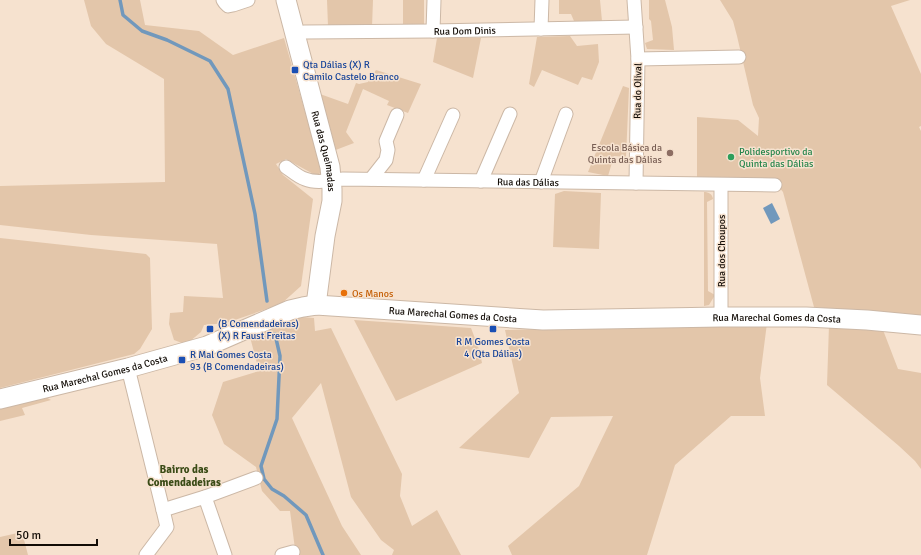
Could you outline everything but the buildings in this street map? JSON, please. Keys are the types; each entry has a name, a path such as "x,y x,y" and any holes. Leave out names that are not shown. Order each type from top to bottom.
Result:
{"main road":[{"name":"Rua das Queimadas","path":"286,0 330,167 332,201 325,236 316,305"},
{"name":"Rua Marechal Gomes da Costa","path":"0,399 128,368 207,346 290,310 316,305 543,320 806,317 867,320 921,326"}],"street":[{"path":"223,0 228,6 248,0"},
{"path":"433,31 434,0"},
{"path":"541,29 542,0"},
{"name":"Rua do Olival","path":"634,0 638,59 636,183"},
{"name":"Rua Dom Dinis","path":"295,34 304,32 636,27"},
{"path":"638,59 739,57"},
{"path":"481,181 510,114"},
{"path":"541,182 566,114"},
{"path":"371,179 386,160 388,150 386,141 397,115"},
{"path":"424,180 453,115"},
{"name":"Rua das Dálias","path":"286,167 304,179 321,181 371,179 775,185"},
{"name":"Rua dos Choupos","path":"721,185 721,317"},
{"path":"128,368 166,527 146,555"},
{"path":"163,510 205,497 256,478"},
{"path":"205,497 225,555"}],"shaded area":[{"path":"84,0 140,0 145,25 199,31 233,55 284,38 322,171 317,176 286,159 276,164 283,175 313,199 301,286 281,304 226,323 204,325 201,332 189,342 182,343 174,340 169,324 170,313 183,312 184,296 223,298 217,244 91,235 0,225 0,186 165,182 164,79 106,44 91,26"},
{"path":"327,0 373,0 372,27 328,26"},
{"path":"403,0 424,0 424,24 403,24"},
{"path":"559,0 600,0 602,21 574,21 571,14 559,14"},
{"path":"649,0 665,0 672,27 674,50 647,49 645,43 653,40 651,21 649,19"},
{"path":"720,0 910,0 891,6 921,74 921,126 919,127 921,131 921,317 814,307 783,192 771,178 697,177 697,117 738,120 758,136 759,118 753,105 733,21"},
{"path":"570,36 577,46 598,44 599,62 592,80 582,77 578,85 542,70 534,87 529,84 537,37"},
{"path":"437,38 481,38 473,78 433,62"},
{"path":"376,70 421,84 408,113 387,105 389,101 363,89 346,132 354,143 333,151 320,94 348,104 356,83 359,84 368,82"},
{"path":"623,86 629,88 626,157 614,156 608,176 588,172"},
{"path":"564,191 601,193 599,249 553,247 555,194"},
{"path":"704,192 710,194 713,199 707,202 708,291 715,295 709,305 704,306"},
{"path":"0,238 146,254 150,258 152,329 140,349 134,354 0,388"},
{"path":"301,317 314,318 315,331 331,328 402,474 400,496 412,526 437,510 461,555 392,555 394,550 381,540 351,497 321,383 292,418 342,526 361,555 298,555 295,549 290,511 280,511 262,491 256,467 224,444 212,415 223,382 259,371 250,337"},
{"path":"354,320 471,328 479,349 482,363 396,401"},
{"path":"750,322 767,323 760,378 765,416 731,416 675,465 647,555 512,555 508,546 579,486 613,416 551,417 529,458 459,448 519,393 505,330"},
{"path":"829,325 883,330 898,369 921,373 921,469 899,446 827,385"},
{"path":"44,396 51,400 22,408 25,415 0,421 0,406"},
{"path":"22,532 28,555 0,555 0,537"}],"water":[{"path":"772,203 780,219 771,224 763,208"}],"waterway":[{"path":"120,0 123,15 142,31 167,40 210,61 228,89 255,214 267,301"},
{"path":"275,334 280,356 277,419 261,466 264,479 272,489 284,496 306,515 323,555"}],"place":[{"name":"Qta Dálias (X) R Camilo Castelo Branco","path":"295,70"},
{"name":"Escola Básica da Quinta das Dálias","path":"670,153"},
{"name":"Polidesportivo da Quinta das Dálias","path":"731,157"},
{"name":"Os Manos","path":"344,293"},
{"name":"(B Comendadeiras) (X) R Faust Freitas","path":"210,329"},
{"name":"R M Gomes Costa 4 (Qta Dálias)","path":"493,329"},
{"name":"R Mal Gomes Costa 93 (B Comendadeiras)","path":"182,360"}],"district":[{"name":"Bairro das Comendadeiras","path":"184,475"}]}
